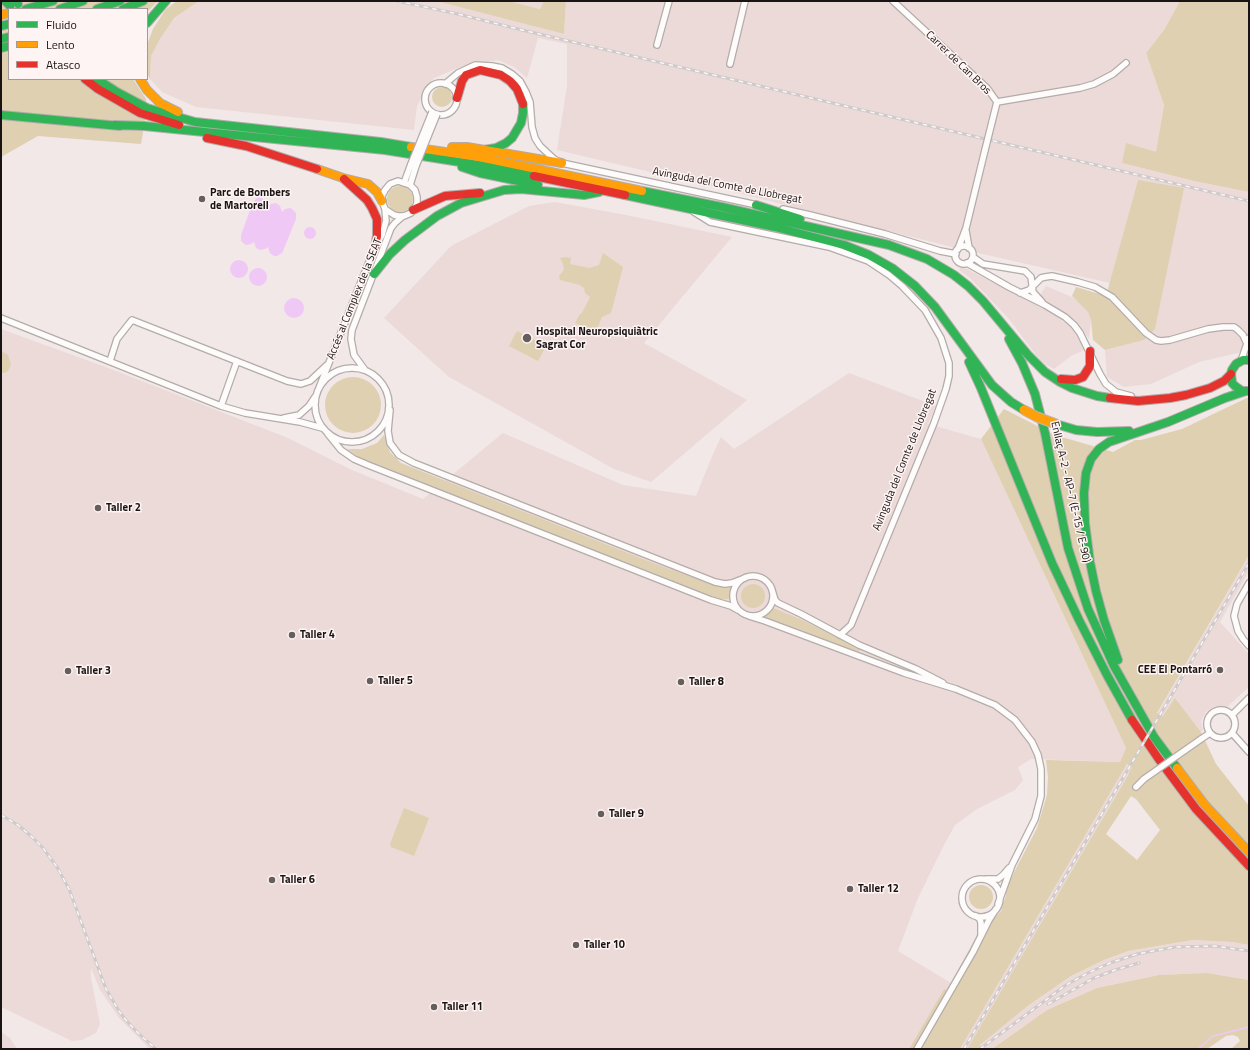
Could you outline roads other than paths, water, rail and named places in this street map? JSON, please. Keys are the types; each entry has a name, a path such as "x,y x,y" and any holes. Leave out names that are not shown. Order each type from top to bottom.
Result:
{"main road":[{"path":"29,8 53,1"},
{"path":"63,8 83,1"},
{"path":"100,8 120,1"},
{"path":"126,8 143,1"},
{"path":"148,22 152,15 166,1"},
{"path":"1,15 11,5"},
{"path":"457,98 462,81 466,75 480,70 501,75 510,81 517,89 523,105 521,123 518,129 512,138 506,143 496,148 484,150"},
{"path":"86,80 108,96 140,113 173,124 227,134"},
{"path":"99,80 147,108 196,122 414,146 479,157 624,186 889,245 932,261 946,270 968,286 990,308 1034,362 1052,377 1072,388 1097,396 1121,400 1151,400 1186,395 1220,384 1231,374 1233,367 1245,360"},
{"path":"141,80 147,90 160,103 196,122"},
{"path":"1,115 115,125 192,135 227,142 291,160 343,178 368,184 377,192 384,205"},
{"path":"115,125 144,126 385,150 437,158 491,167 775,227 831,241 869,255 892,268 920,291 935,307 992,385 1024,410 1037,417 1076,430 1107,433 1130,431 1164,424"},
{"path":"414,146 467,148 562,163"},
{"path":"437,158 480,173 538,185 566,193"},
{"path":"343,178 367,200 372,208 377,219 375,247"},
{"path":"413,210 445,196 521,189 584,195 604,191"},
{"path":"374,274 398,247 437,216 461,203 498,192"},
{"path":"756,205 836,233"},
{"name":"Enllaç A-2 - AP-7 (E-15 / E-90)","path":"915,255 940,270 978,302 1006,336 1022,362 1035,394 1045,433 1068,548 1088,608 1114,666 1154,737 1205,805 1249,852"},
{"path":"956,337 981,388 1052,563 1107,675 1131,718 1162,765 1196,809 1249,866"},
{"path":"1052,377 1070,381 1083,377 1090,366 1090,351"},
{"path":"1231,374 1231,378 1235,386 1242,391 1248,391"},
{"path":"1137,708 1113,648 1096,591 1090,562 1085,523 1084,493 1086,473 1091,459 1104,445 1164,424 1225,398 1248,391"}],"street":[{"path":"658,45 669,1"},
{"path":"730,64 745,1"},
{"name":"Carrer de Can Bros","path":"893,1 987,88 997,102 966,228 957,251"},
{"path":"997,102 1080,88 1094,84 1113,74 1126,63"},
{"path":"445,84 458,73 476,65 502,68 512,74 520,81 530,102 532,126 537,142 546,154 562,163"},
{"path":"435,84 445,84 452,87 457,98 455,106 452,110 445,114 435,113 426,104 426,94 435,84"},
{"path":"413,210 417,204 417,197 415,190 407,184 435,113"},
{"name":"Avinguda del Comte de Llobregat","path":"562,163 756,205 810,215 885,234 940,251 957,251"},
{"name":"Accés al Complex de la SEAT","path":"319,388 375,247 382,235 386,221 382,196 390,184 398,181 407,184"},
{"path":"384,205 394,215 404,216"},
{"name":"Avinguda del Comte de Llobregat","path":"690,209 710,222 829,247 868,261 886,272 925,310 941,338 949,363 946,389 934,424 851,625 840,635"},
{"name":"Accés al Complex de la SEAT","path":"365,370 354,355 351,339 355,321 391,228 395,223 411,213 413,210"},
{"name":"Carrer de Can Bros","path":"966,228 969,248"},
{"path":"1045,305 1033,292 1031,277 1025,271 983,264 973,257 969,248 963,246 957,251 956,257 958,262 967,264 1045,305 1065,317 1074,325 1090,351 1103,380 1112,390 1127,396 1151,400"},
{"path":"967,264 973,257"},
{"path":"1020,293 1029,290 1041,278 1052,276 1091,285 1112,297 1146,333 1156,340 1161,341 1170,340 1208,329 1234,327 1248,341 1245,360"},
{"path":"1,318 221,406 245,413 282,418 322,428"},
{"path":"110,361 117,339 132,320 288,381 301,384 310,381 328,364"},
{"path":"221,406 238,361"},
{"path":"282,418 299,415 309,406 319,388 332,374 343,369 354,368 365,370 376,376 384,386 389,397 390,410 388,430 390,443 399,455 414,463 715,582 725,584 752,576 758,577 769,584 775,600 778,603 859,645 995,705 1006,712 1025,730 1038,755 1042,782 1041,796 1039,808 1030,830 1012,865 997,906 992,913 987,916 976,916"},
{"path":"316,395 316,416 322,428 341,450 354,459 697,595 731,606 749,616 772,623 904,673 956,689"},
{"path":"328,434 339,441 350,443 361,442 371,438 380,431 390,410"},
{"path":"738,610 733,598 734,592 736,586 745,578"},
{"path":"1249,583 1237,604 1234,616 1238,632 1249,646"},
{"path":"749,616 756,616 768,610 773,597 772,590"},
{"path":"1232,715 1249,698"},
{"path":"1223,710 1232,715 1235,726 1232,733 1225,738 1221,738 1210,733 1207,725 1213,712 1223,710"},
{"path":"1136,787 1144,779 1210,733"},
{"path":"1232,733 1249,752"},
{"path":"980,937 980,919 966,910 962,900 965,888 975,880 993,880 998,878 1003,875 1012,865"},
{"path":"917,1049 973,952 997,906 1000,898 996,887 987,880 982,879"}],"waterway":[{"path":"1198,1049 1213,1036 1249,1027"}],"railway":[{"path":"397,1 458,14 1249,201"},
{"path":"964,1049 1249,563"},
{"path":"1,815 18,825 32,837 43,848 57,867 69,889 106,989 125,1019 156,1049"},
{"path":"980,1049 1066,985 1110,963 1137,954 1175,947 1215,946 1249,951"},
{"path":"1048,1004 1094,978 1139,963"}],"place":[{"name":"Parc de Bombers de Martorell","path":"202,199"},
{"name":"Hospital Neuropsiquiàtric Sagrat Cor","path":"527,338"},
{"name":"Taller 2","path":"98,508"},
{"name":"Taller 4","path":"292,635"},
{"name":"CEE El Pontarró","path":"1220,670"},
{"name":"Taller 3","path":"68,671"},
{"name":"Taller 5","path":"370,681"},
{"name":"Taller 8","path":"681,682"},
{"name":"Taller 9","path":"601,814"},
{"name":"Taller 6","path":"272,880"},
{"name":"Taller 12","path":"850,889"},
{"name":"Taller 10","path":"576,945"},
{"name":"Taller 11","path":"434,1007"}]}
